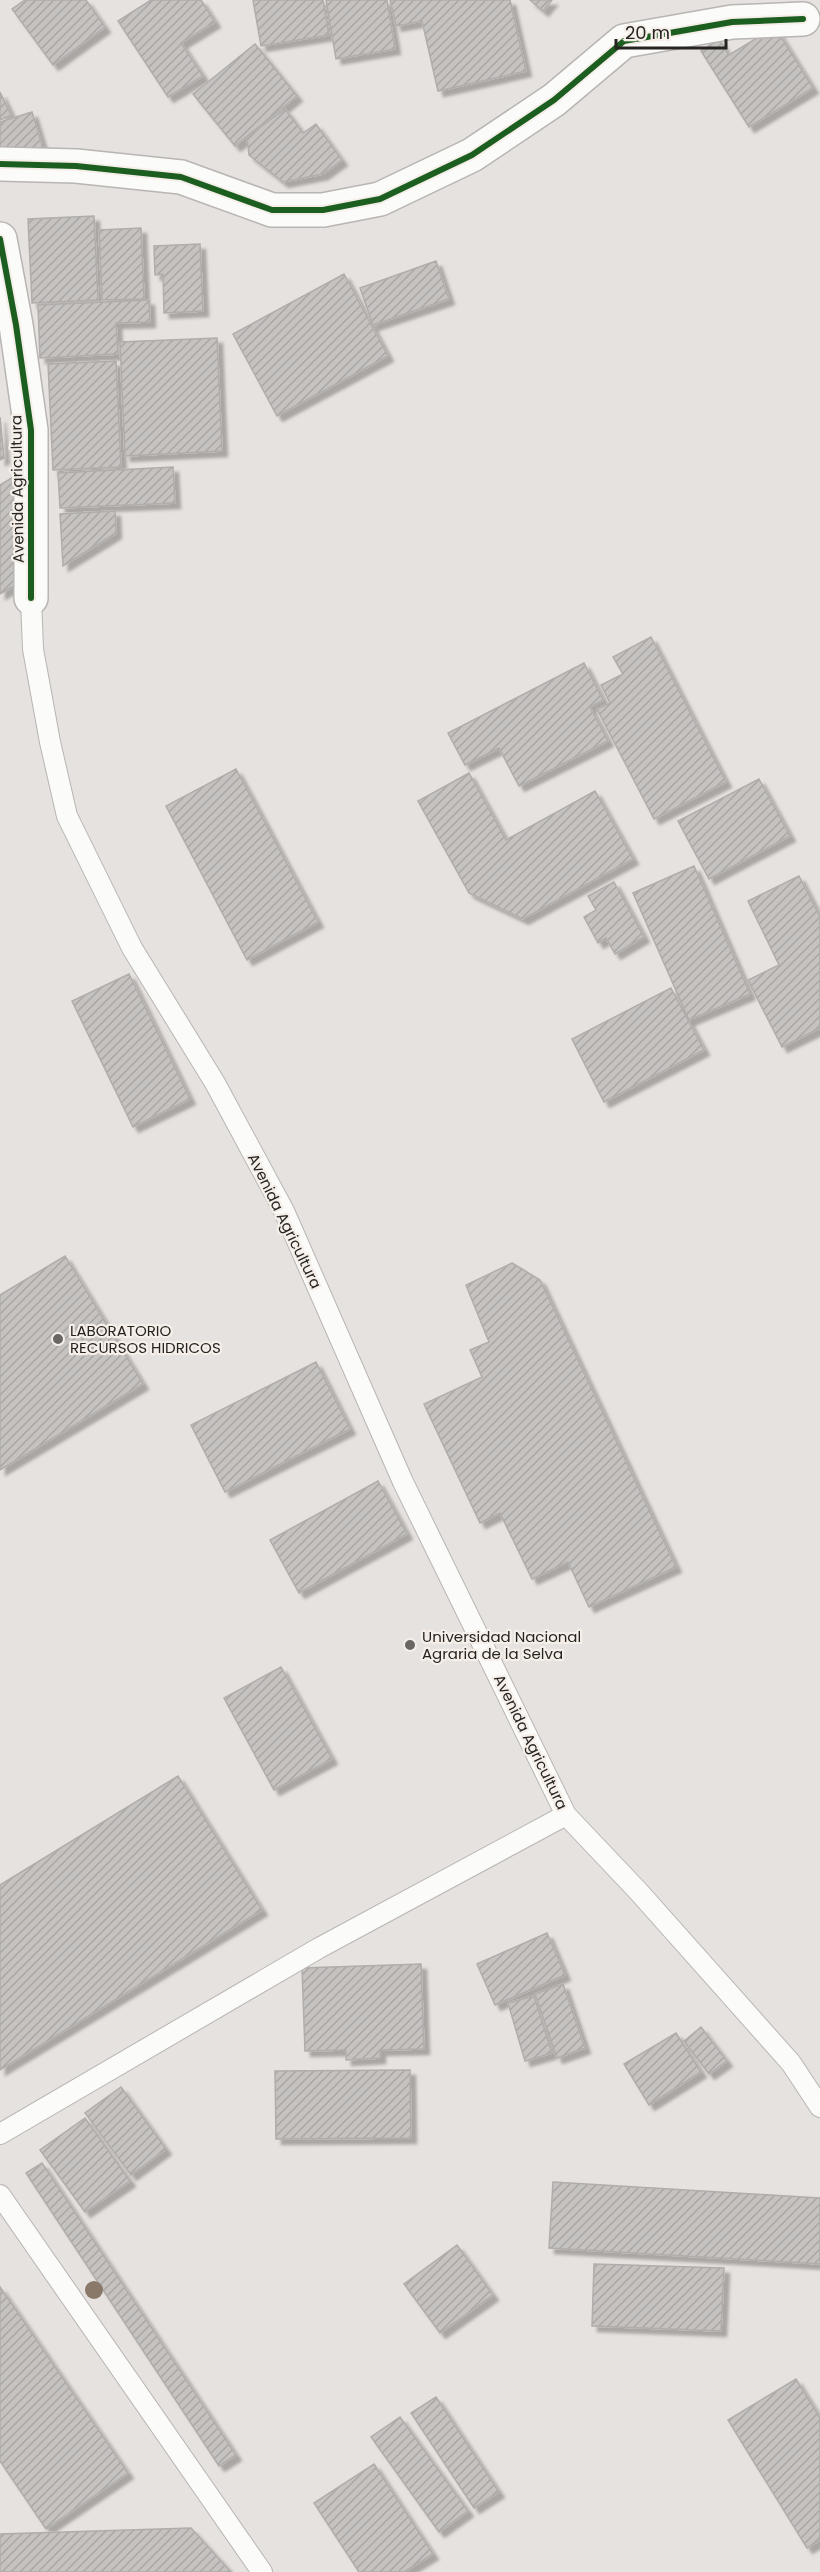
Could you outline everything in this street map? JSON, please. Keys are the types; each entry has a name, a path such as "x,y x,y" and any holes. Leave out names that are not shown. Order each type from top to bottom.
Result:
{"street":[{"path":"0,164 76,166 181,177 272,210 323,210 381,199 472,155 554,100 624,41 732,22 803,19"},
{"name":"Avenida Agricultura","path":"0,239 16,325 31,430 31,598"}],"lane":[{"name":"Avenida Agricultura","path":"31,598 33,649 50,742 67,816 132,948 215,1083 284,1211 404,1482 566,1815 638,1891 791,2063 820,2107"},
{"path":"0,2134 319,1948 566,1815"},
{"path":"0,2195 262,2572"}],"building":[{"path":"25,0 86,0 105,27 53,65 12,9"},
{"path":"151,0 201,0 215,22 181,43 203,76 168,97 118,21"},
{"path":"253,0 323,0 329,35 261,46"},
{"path":"326,0 387,0 395,49 336,59"},
{"path":"390,0 510,0 526,71 438,91 422,21 396,26"},
{"path":"530,0 552,0 543,11"},
{"path":"775,27 813,88 749,127 701,51 719,39 729,55"},
{"path":"255,44 297,96 235,146 193,94"},
{"path":"0,92 11,115 0,120"},
{"path":"285,109 303,133 316,124 342,160 323,174 283,182 249,155 247,137"},
{"path":"32,112 46,158 0,158 0,122"},
{"path":"94,216 98,300 32,303 28,219"},
{"path":"141,228 144,299 102,300 99,230"},
{"path":"200,244 203,311 164,313 163,274 155,275 154,246"},
{"path":"436,261 449,299 373,325 360,288"},
{"path":"344,274 388,356 277,416 233,334"},
{"path":"149,300 150,322 116,323 118,354 40,358 38,305"},
{"path":"217,338 222,451 125,456 120,342"},
{"path":"116,361 121,467 53,470 48,364"},
{"path":"0,417 4,458 0,460"},
{"path":"173,467 175,503 60,508 58,473"},
{"path":"20,473 28,578 0,594 0,485"},
{"path":"115,511 116,533 63,566 60,514"},
{"path":"651,637 726,782 654,819 597,709 610,703 601,685 623,674 613,657"},
{"path":"584,663 603,700 590,707 608,741 519,786 499,748 465,765 448,733"},
{"path":"236,769 318,922 247,960 166,806"},
{"path":"469,773 506,840 595,791 633,859 523,919 469,893 418,801"},
{"path":"759,779 790,836 709,879 678,821"},
{"path":"694,866 750,994 689,1020 633,893"},
{"path":"799,876 820,917 820,1028 782,1047 748,980 779,965 748,901"},
{"path":"614,882 644,937 615,954 606,938 598,943 584,917 596,910 588,896"},
{"path":"129,974 190,1099 133,1127 72,1001"},
{"path":"671,988 704,1050 604,1102 572,1039"},
{"name":"LABORATORIO RECURSOS HIDRICOS","path":"65,1256 143,1384 0,1470 0,1295"},
{"path":"512,1263 540,1280 676,1567 589,1607 568,1562 532,1579 500,1513 480,1523 424,1404 482,1377 470,1350 489,1342 466,1285"},
{"path":"316,1362 350,1429 225,1492 191,1425"},
{"path":"378,1481 407,1534 299,1593 270,1540"},
{"path":"281,1667 332,1759 274,1790 224,1698"},
{"path":"178,1776 262,1910 0,2070 0,1885"},
{"path":"547,1933 565,1975 495,2005 477,1964"},
{"path":"421,1964 424,2049 380,2050 380,2058 346,2060 346,2050 305,2051 302,1968"},
{"path":"563,1984 585,2048 557,2058 535,1994"},
{"path":"534,1996 552,2053 525,2061 508,2003"},
{"path":"701,2027 727,2061 709,2074 684,2041"},
{"path":"676,2033 701,2072 649,2105 624,2064"},
{"path":"410,2070 411,2138 276,2139 275,2071"},
{"path":"121,2087 166,2149 131,2175 85,2113"},
{"path":"85,2118 130,2181 85,2212 40,2150"},
{"path":"42,2163 236,2455 219,2466 26,2173"},
{"path":"553,2182 820,2198 820,2264 549,2248"},
{"path":"457,2245 493,2295 440,2333 404,2284"},
{"path":"594,2264 724,2268 721,2331 592,2326"},
{"path":"0,2287 128,2473 46,2529 0,2461"},
{"path":"796,2379 820,2418 820,2540 807,2548 728,2420"},
{"path":"436,2397 499,2492 474,2508 411,2413"},
{"path":"400,2417 468,2511 439,2532 371,2437"},
{"path":"374,2464 433,2554 404,2572 359,2572 314,2503"},
{"path":"191,2528 231,2572 0,2572 0,2534"}],"cycle path":[{"path":"0,164 76,166 181,177 272,210 323,210 380,199 472,155 554,100 624,41 732,22 803,19"},
{"path":"0,239 16,325 31,430 31,598"}],"place":[{"name":"LABORATORIO RECURSOS HIDRICOS","path":"58,1339"},
{"name":"Universidad Nacional Agraria de la Selva","path":"410,1645"}]}
